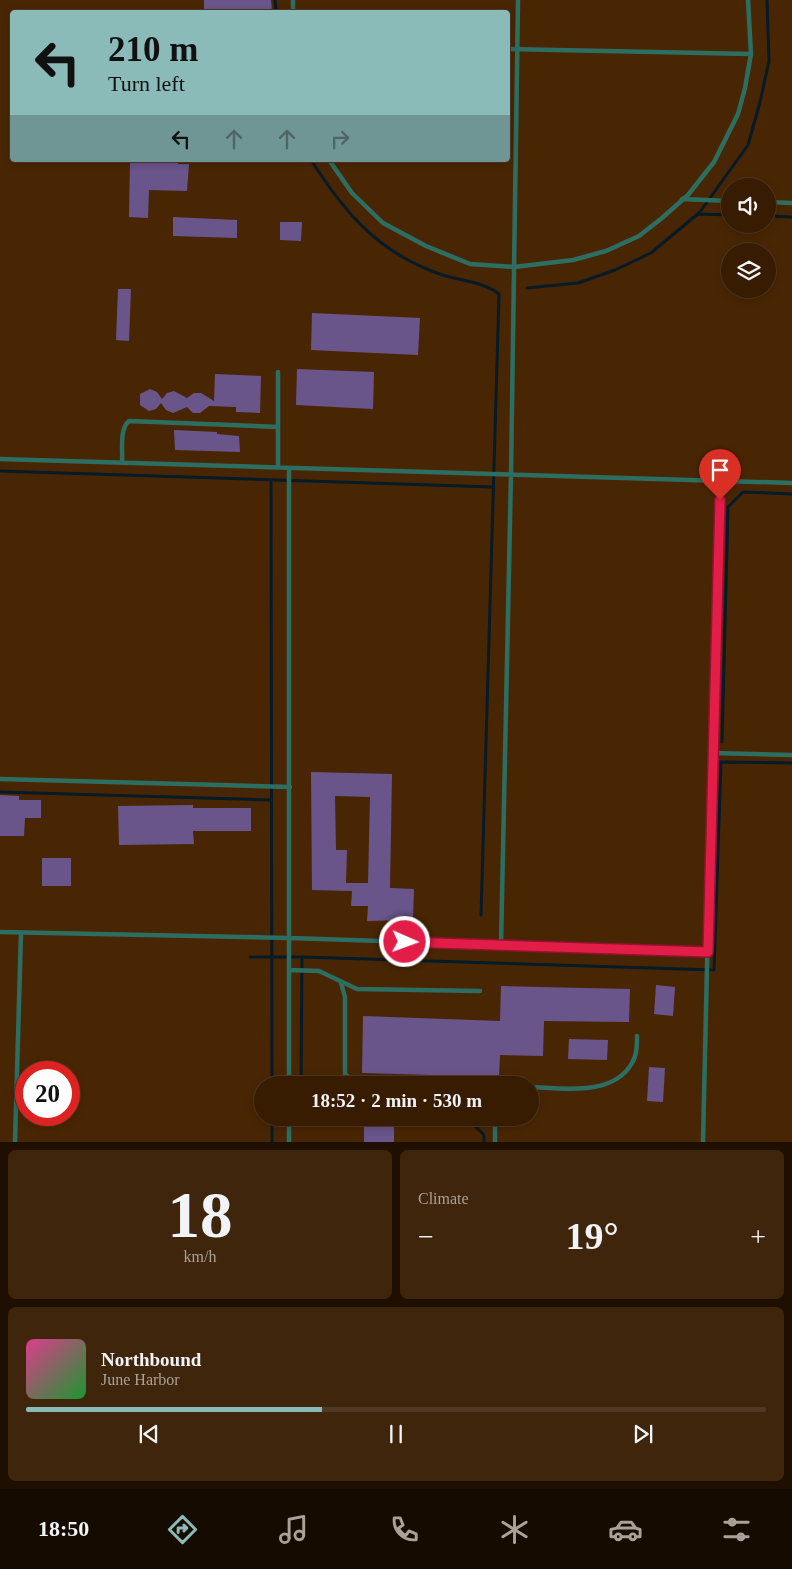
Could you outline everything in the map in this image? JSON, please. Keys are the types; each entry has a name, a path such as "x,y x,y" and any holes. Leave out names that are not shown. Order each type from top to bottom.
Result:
{"lane":[{"path":"501,945 511,474 518,0"},
{"path":"330,162 352,193 383,223 426,246 470,264 514,267 573,260 606,251 638,236 682,200 714,162 738,114 751,54 748,0"},
{"path":"510,49 751,54"},
{"path":"682,200 721,201"},
{"path":"776,202 792,203"},
{"path":"278,372 278,467"},
{"path":"122,463 123,430 129,421 278,427"},
{"path":"0,459 792,483"},
{"path":"289,1076 290,468"},
{"path":"703,1142 712,753 721,481"},
{"path":"712,753 792,755"},
{"path":"0,779 290,788"},
{"path":"0,932 290,938 708,952"},
{"path":"14,1142 21,933"},
{"path":"290,970 310,969 319,971 341,983 358,989 480,991"},
{"path":"341,983 346,997 346,1076"},
{"path":"539,1087 582,1088 610,1082 624,1073 632,1063 636,1051 637,1036"},
{"path":"289,1126 289,1142"},
{"path":"495,1126 495,1142"}],"building":[{"path":"204,0 271,0 272,10 204,10"},
{"path":"130,162 178,162 178,164 189,164 187,191 149,190 148,218 129,217"},
{"path":"173,217 237,220 237,238 173,236"},
{"path":"280,222 302,222 301,241 280,240"},
{"path":"118,289 131,289 129,341 116,340"},
{"path":"312,313 420,318 418,355 311,350"},
{"path":"297,369 374,372 373,409 296,405"},
{"path":"215,374 261,376 260,413 236,412 236,407 209,406 200,413 193,413 187,407 173,413 166,410 161,403 156,409 149,411 140,405 140,394 150,389 157,392 162,399 167,393 174,391 187,398 194,393 201,393 214,401"},
{"path":"174,430 217,432 217,434 239,436 240,452 175,450"},
{"path":"311,772 392,774 390,888 414,889 413,920 367,921 368,906 351,906 352,891 312,890","holes":["335,796 370,797 368,883 346,883 347,850 336,850"]},
{"path":"0,795 19,796 19,800 41,800 41,818 25,818 24,836 0,836"},
{"path":"193,805 193,808 251,808 251,831 193,831 194,844 119,845 118,806"},
{"path":"42,858 71,858 71,886 42,886"},
{"path":"656,985 675,987 673,1016 654,1014"},
{"path":"501,986 630,989 629,1022 544,1021 543,1056 500,1055 499,1076 362,1073 363,1016 500,1021"},
{"path":"569,1039 608,1040 607,1060 568,1059"},
{"path":"649,1067 665,1068 663,1102 647,1101"},
{"path":"364,1126 394,1126 394,1142 364,1142"}],"waterway":[{"path":"275,0 276,10"},
{"path":"527,288 578,283 615,270 651,253 700,212 748,145 769,61 767,0"},
{"path":"312,162 350,213 380,242 416,264 445,276 485,286 499,294 481,915"},
{"path":"698,214 721,215"},
{"path":"776,216 792,217"},
{"path":"0,471 493,487"},
{"path":"271,480 272,1076"},
{"path":"722,742 728,507 743,492 792,494"},
{"path":"250,957 714,970 721,762 792,763"},
{"path":"0,792 271,800"},
{"path":"301,1076 302,957"},
{"path":"272,1126 272,1142"},
{"path":"475,1126 484,1135 484,1142"}],"route":[{"path":"405,942 708,952 720,500"}]}
